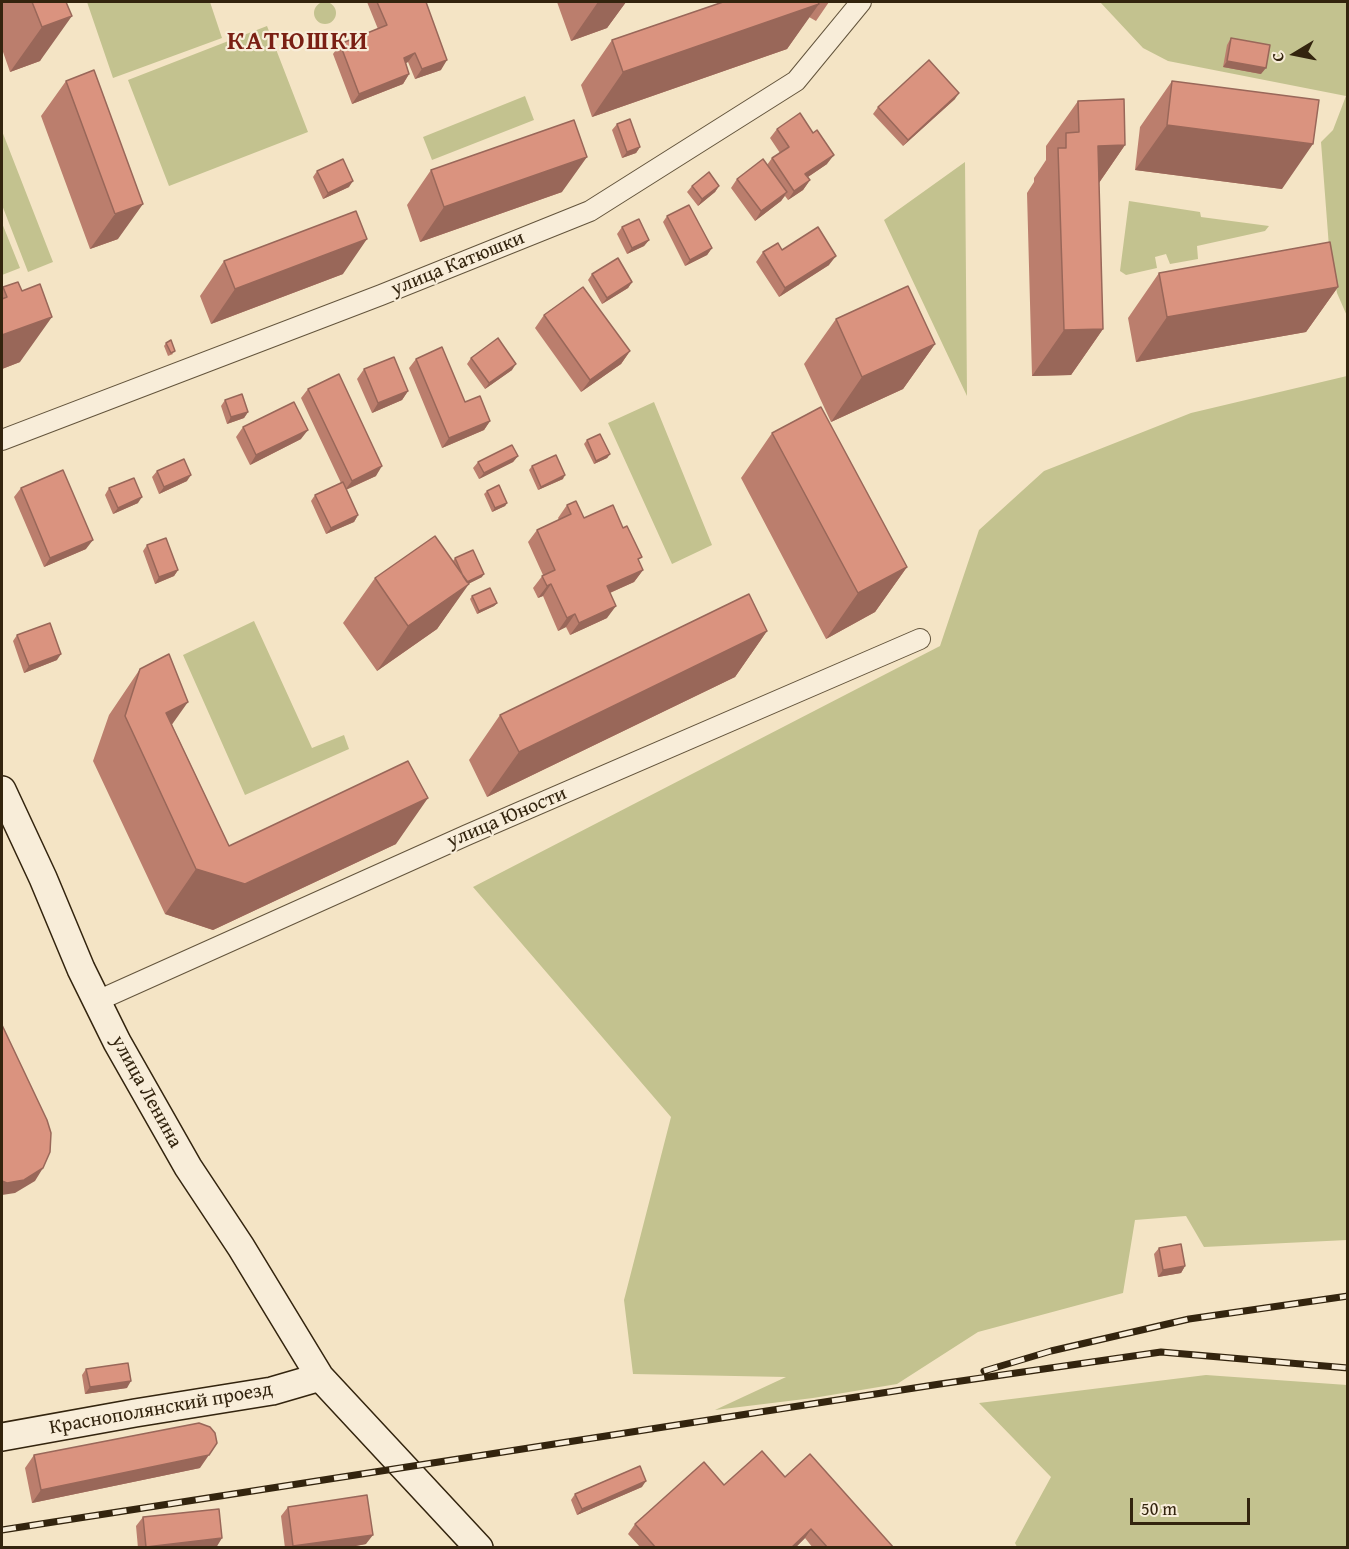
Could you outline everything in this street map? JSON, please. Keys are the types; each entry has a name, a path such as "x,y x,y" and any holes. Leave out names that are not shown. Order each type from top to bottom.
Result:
{"main road":[{"name":"улица Ленина","path":"2,790 117,1042 188,1167 241,1247 320,1377 479,1548"},
{"name":"Краснополянский проезд","path":"2,1437 272,1391 320,1377"}],"street":[{"name":"улица Катюшки","path":"2,440 381,296 590,211 796,81 861,2"},
{"name":"улица Юности","path":"97,1001 467,835 920,639"}],"shaded area":[{"path":"87,2 210,2 222,38 113,78"},
{"path":"325,2 333,5 336,13 333,21 325,24 317,21 314,13 317,5"},
{"path":"1100,2 1347,2 1347,316 1337,293 1329,247 1321,142 1333,130 1346,96 1168,61 1143,48"},
{"path":"267,26 308,132 169,186 128,80"},
{"path":"525,96 534,120 432,160 423,137"},
{"path":"2,131 53,262 28,272 2,205"},
{"path":"965,162 967,396 884,220"},
{"path":"1129,201 1200,212 1201,217 1269,226 1265,231 1197,246 1198,259 1170,264 1166,254 1155,257 1157,268 1126,275 1120,271"},
{"path":"2,223 20,268 2,275"},
{"path":"1347,376 1347,1240 1204,1247 1186,1216 1135,1220 1123,1293 978,1332 897,1384 813,1398 715,1410 786,1377 633,1374 624,1300 671,1117 473,887 940,646 979,530 1044,471 1191,413"},
{"path":"654,402 712,545 672,564 608,423"},
{"path":"254,621 312,748 344,735 349,749 245,795 183,655"},
{"path":"1206,1375 1347,1385 1347,1547 1017,1547 1015,1543 1051,1477 979,1403"}],"building":[{"path":"32,2 66,2 72,16 42,27"},
{"path":"377,2 426,2 447,60 422,69 415,53 404,58 409,74 359,94 340,44 387,25"},
{"path":"723,2 818,2 819,4 623,72 612,40"},
{"path":"1231,38 1270,45 1266,68 1227,61"},
{"path":"929,60 959,93 908,140 878,107"},
{"path":"94,70 143,204 115,214 66,81"},
{"path":"1172,81 1319,100 1313,144 1167,125"},
{"path":"1124,99 1125,145 1098,146 1103,329 1064,330 1058,148 1066,148 1066,133 1079,132 1078,101"},
{"path":"800,113 813,133 817,130 834,155 805,174 810,180 794,191 772,158 789,147 777,129"},
{"path":"630,119 640,147 627,152 617,124"},
{"path":"574,120 587,157 444,207 431,170"},
{"path":"343,159 353,181 328,193 317,171"},
{"path":"763,159 787,192 761,211 737,179"},
{"path":"709,172 719,186 702,199 692,186"},
{"path":"689,205 712,248 690,260 667,216"},
{"path":"356,211 367,239 235,289 224,261"},
{"path":"639,219 649,240 632,248 622,227"},
{"path":"818,227 836,256 785,288 763,252 778,243 782,250"},
{"path":"1330,242 1338,287 1167,317 1159,273"},
{"path":"618,258 632,282 607,298 592,274"},
{"path":"18,282 22,291 40,284 52,317 2,335 2,299 7,297 3,287"},
{"path":"908,286 935,344 862,377 836,319"},
{"path":"583,287 630,351 590,380 544,315"},
{"path":"498,338 516,364 489,383 471,358"},
{"path":"171,340 175,351 171,353 166,343"},
{"path":"442,347 465,402 480,396 490,421 449,438 416,359"},
{"path":"394,357 408,391 378,403 364,369"},
{"path":"339,374 382,466 352,481 308,389"},
{"path":"242,394 248,412 231,417 225,400"},
{"path":"294,402 308,430 256,455 243,427"},
{"path":"821,407 907,567 858,593 772,433"},
{"path":"600,434 610,454 596,461 587,440"},
{"path":"512,445 518,456 484,473 478,462"},
{"path":"556,455 565,475 541,487 532,466"},
{"path":"184,459 191,475 164,487 157,471"},
{"path":"63,470 93,540 50,558 21,488"},
{"path":"134,478 142,497 118,508 109,488"},
{"path":"343,482 358,515 331,528 315,495"},
{"path":"499,485 507,503 495,508 487,491"},
{"path":"576,501 584,518 613,505 623,528 627,526 642,557 638,559 643,570 607,586 616,606 579,623 575,614 567,618 551,584 547,586 542,576 555,570 537,530 571,514 567,505"},
{"path":"435,536 469,584 408,626 375,578"},
{"path":"166,538 178,570 159,577 147,545"},
{"path":"473,550 484,574 467,582 455,558"},
{"path":"490,588 497,603 479,611 472,596"},
{"path":"749,594 767,631 519,752 500,715"},
{"path":"50,623 61,654 29,666 17,635"},
{"path":"169,654 188,702 166,713 229,846 408,761 428,798 245,884 196,869 125,716 140,669"},
{"path":"2,1025 51,1133 50,1152 43,1168 24,1180 7,1183 2,1181"},
{"path":"1181,1244 1185,1266 1163,1270 1159,1248"},
{"path":"128,1363 131,1381 90,1387 86,1369"},
{"path":"199,1423 210,1427 215,1433 217,1443 209,1455 41,1490 34,1455"},
{"path":"762,1451 785,1477 810,1454 894,1548 828,1548 811,1529 791,1548 656,1548 635,1524 704,1462 724,1485"},
{"path":"640,1466 646,1481 582,1509 575,1494"},
{"path":"367,1495 373,1535 293,1546 288,1507"},
{"path":"219,1509 222,1538 146,1547 143,1517"}],"railway":[{"path":"984,1371 1051,1351 1189,1319 1348,1296"},
{"path":"2,1530 940,1384 1161,1352 1348,1368"}],"district":[{"name":"КАТЮШКИ","path":"298,42"}]}
